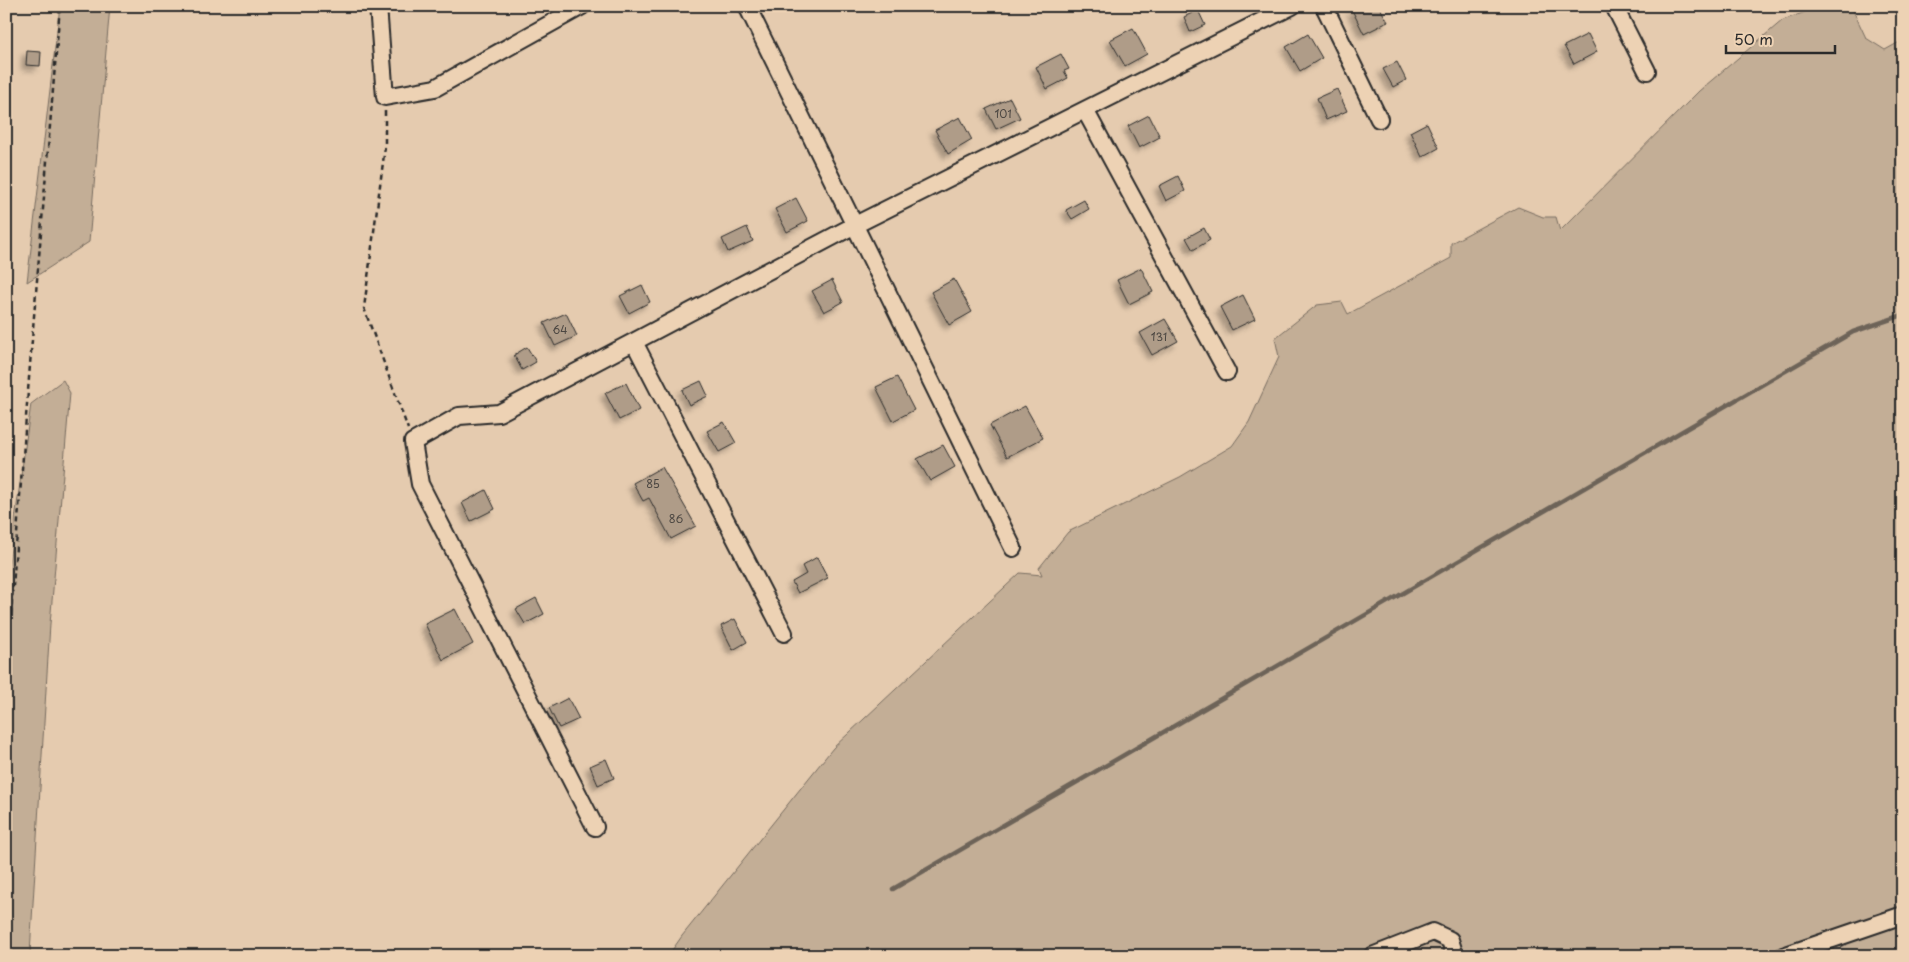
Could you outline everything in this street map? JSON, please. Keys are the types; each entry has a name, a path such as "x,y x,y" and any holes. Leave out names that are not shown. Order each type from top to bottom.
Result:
{"street":[{"path":"378,6 386,97 435,88 582,6"},
{"path":"747,6 1013,548"},
{"path":"595,827 420,484 413,442 459,416 499,414 855,225 1292,6"},
{"path":"1324,6 1379,119"},
{"path":"1614,6 1647,70"},
{"path":"1085,110 1227,372"},
{"path":"634,342 784,633"},
{"path":"1783,956 1903,915"},
{"path":"1372,956 1432,932 1450,940 1455,956"}],"path":[{"path":"6,677 60,6"},
{"path":"386,97 385,147 364,308 413,442"}],"shaded area":[{"path":"60,6 110,6 89,242 27,282"},
{"path":"1822,6 1851,6 1866,38 1885,50 1903,40 1903,956 668,956 833,748 1020,573 1042,575 1039,568 1068,532 1180,477 1232,446 1249,422 1279,357 1275,338 1317,305 1342,302 1348,314 1451,258 1451,243 1518,207 1543,217 1556,217 1560,231 1699,91 1783,20"},
{"path":"63,380 70,393 50,624 30,956 6,956 6,584 31,404"}],"building":[{"path":"1359,6 1379,6 1388,22 1364,34 1352,10"},
{"path":"1198,10 1205,25 1190,32 1184,17"},
{"path":"1133,28 1147,54 1125,66 1110,40"},
{"path":"1308,34 1322,58 1300,71 1286,47"},
{"path":"1588,34 1597,52 1574,64 1564,46"},
{"path":"27,51 41,52 40,66 26,65"},
{"path":"1061,54 1069,69 1064,71 1068,78 1047,89 1036,67"},
{"path":"1397,62 1406,80 1393,87 1383,69"},
{"path":"1337,89 1347,111 1326,120 1317,98"},
{"path":"1010,98 1020,118 996,129 986,109"},
{"path":"1149,115 1160,137 1139,148 1128,126"},
{"path":"960,117 972,140 948,154 935,130"},
{"path":"1427,123 1439,148 1422,157 1410,132"},
{"path":"1178,176 1185,191 1166,201 1159,186"},
{"path":"796,198 808,221 787,232 775,209"},
{"path":"1084,200 1089,209 1072,219 1066,210"},
{"path":"747,227 753,241 728,252 722,239"},
{"path":"1204,228 1210,240 1193,250 1186,238"},
{"path":"1141,268 1153,292 1129,304 1117,280"},
{"path":"954,279 972,312 949,325 931,292"},
{"path":"832,280 843,302 824,312 812,291"},
{"path":"642,285 650,302 629,313 620,296"},
{"path":"1243,295 1255,319 1232,330 1220,307"},
{"path":"566,313 577,336 555,346 544,323"},
{"path":"1165,319 1178,341 1152,355 1140,333"},
{"path":"527,347 536,362 522,370 514,355"},
{"path":"897,377 914,410 893,421 876,387"},
{"path":"701,381 708,396 689,405 682,390"},
{"path":"626,383 639,410 619,420 605,393"},
{"path":"1025,406 1043,438 1007,457 990,425"},
{"path":"724,422 736,443 719,452 707,431"},
{"path":"943,445 955,467 930,481 917,459"},
{"path":"662,467 696,526 671,539 649,498 643,501 633,483"},
{"path":"486,490 495,509 471,521 462,503"},
{"path":"817,557 828,578 798,593 792,582 806,574 802,566"},
{"path":"536,598 544,614 525,624 516,609"},
{"path":"455,609 473,644 443,660 425,624"},
{"path":"735,619 747,642 733,650 721,626"},
{"path":"568,698 579,719 559,728 549,708"},
{"path":"606,759 614,778 598,785 590,766"}],"waterway":[{"path":"893,889 1853,332 1903,315"}]}
